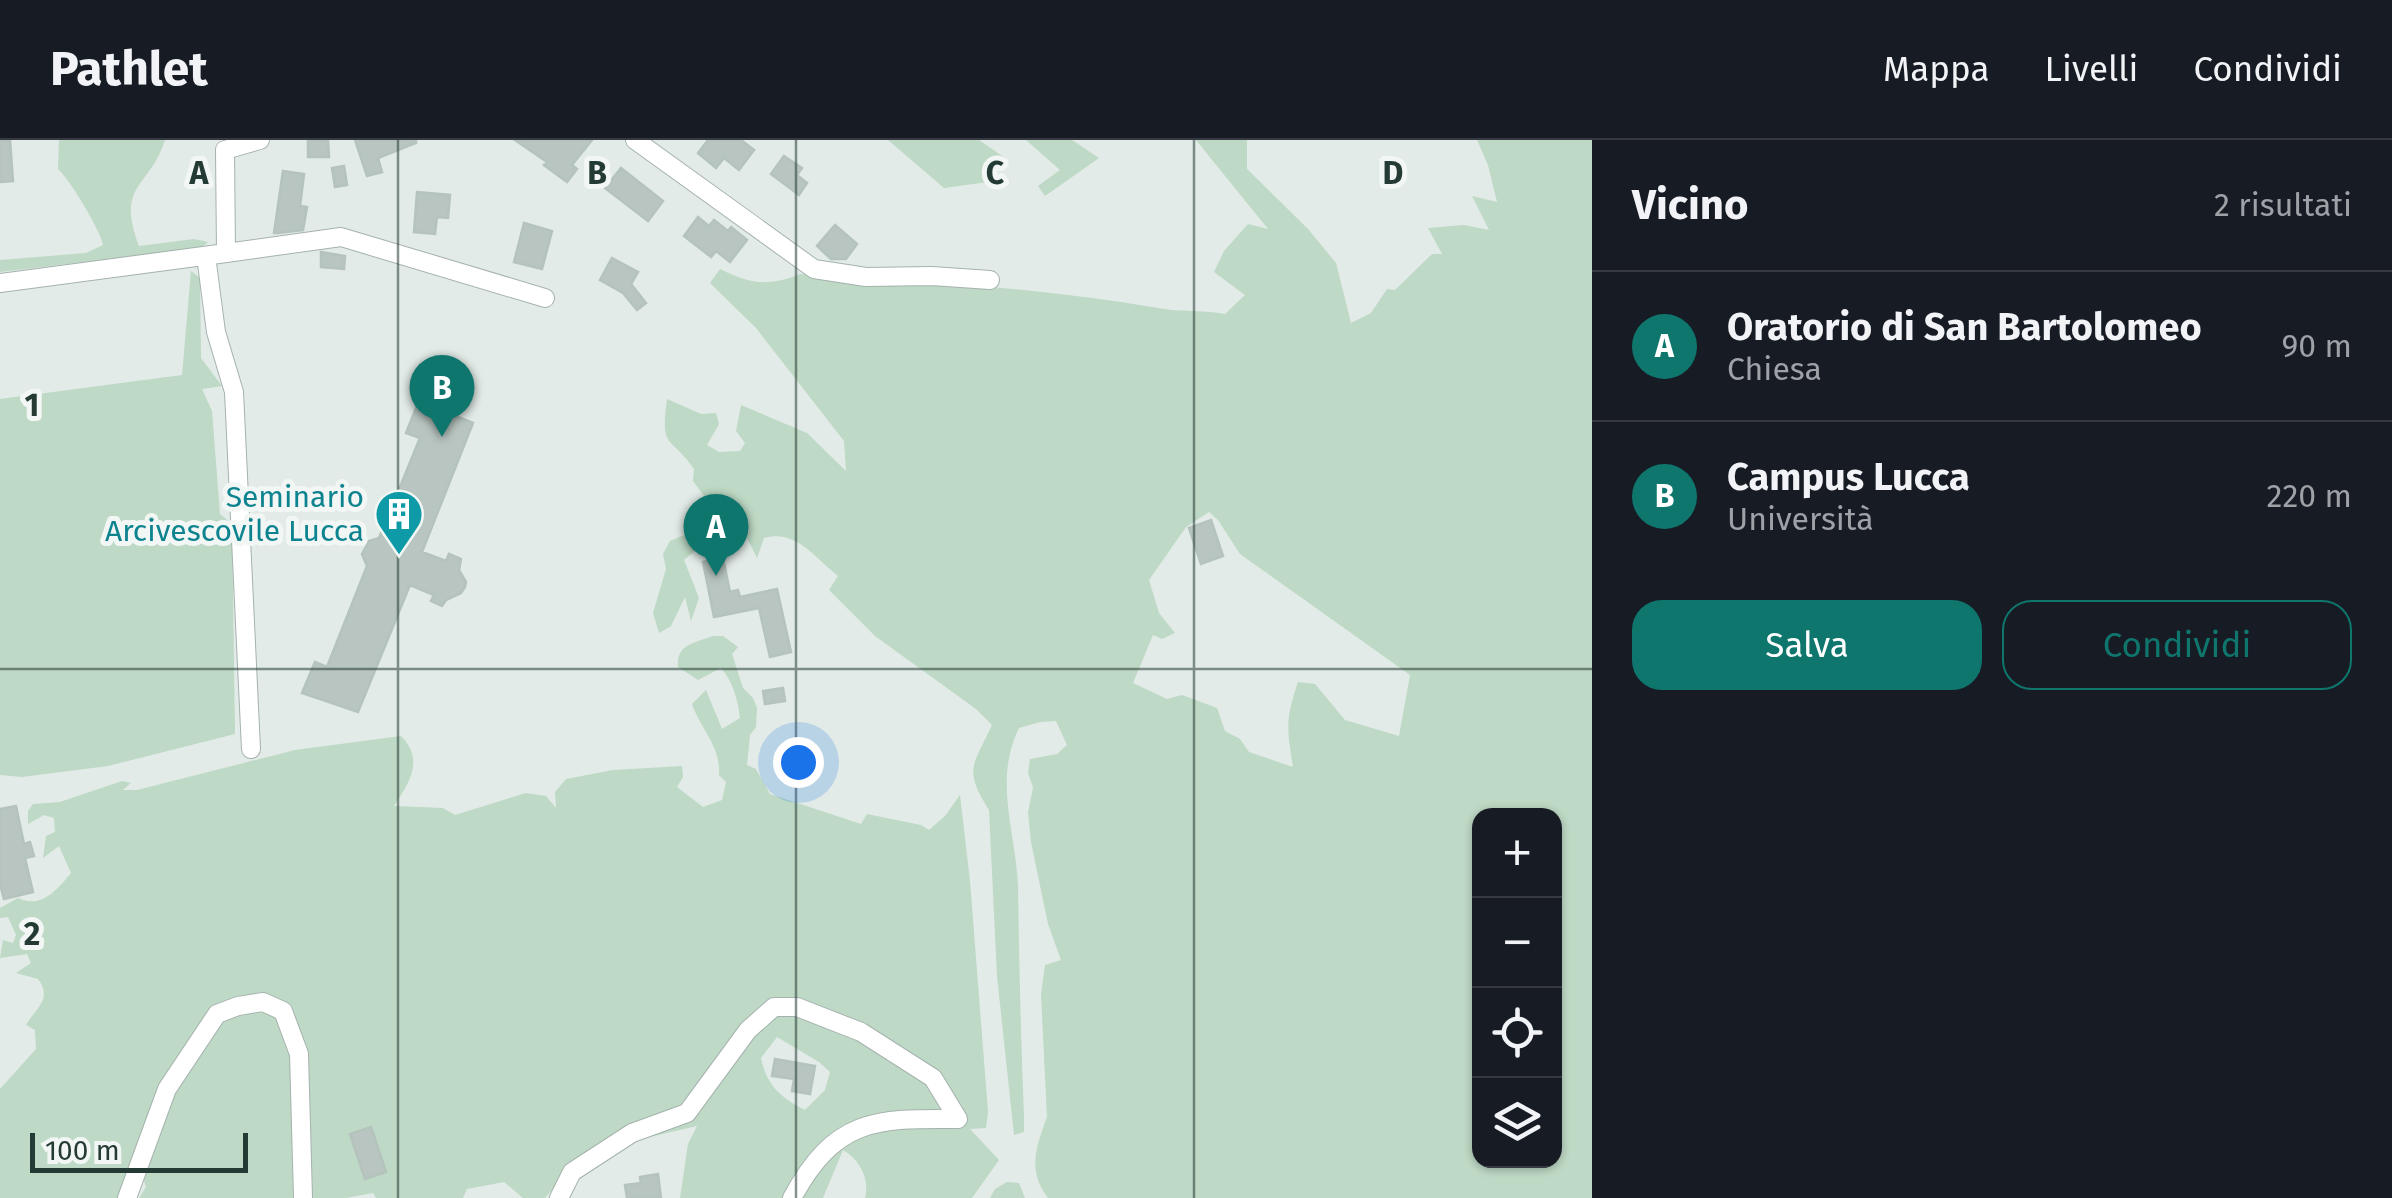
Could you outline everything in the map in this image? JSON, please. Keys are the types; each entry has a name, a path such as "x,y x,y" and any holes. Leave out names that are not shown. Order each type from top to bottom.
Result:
{"street":[{"path":"226,253 225,150 260,140"},
{"path":"635,140 814,269 866,277 990,280"},
{"path":"0,283 341,237 544,298"},
{"path":"206,256 216,332 234,392 252,749"},
{"path":"126,1198 167,1089 217,1014 263,1002 283,1011 299,1054 302,1198"},
{"path":"560,1198 572,1172 632,1133 686,1113 748,1030 774,1007 798,1007 861,1032 933,1078 958,1120 880,1121 838,1138 808,1168 792,1198"}],"green space":[{"path":"59,140 165,140 133,198 133,226 139,246 194,239 208,242 201,248 0,272 0,260 86,253 103,245 84,205 58,169"},
{"path":"888,140 979,140 1005,158 988,182 944,188"},
{"path":"1026,140 1072,140 1099,158 1045,196 1038,186 1060,170"},
{"path":"1196,140 1247,140 1247,169 1308,229 1336,263 1351,323 1371,313 1387,289 1395,290 1432,254 1442,254 1428,228 1464,225 1489,230 1472,196 1497,202 1477,140 1592,140 1592,1198 1048,1198 1036,1168 1037,1149 1047,1117 1041,994 1045,965 1061,960 1048,924 1031,842 1028,813 1033,787 1028,773 1030,759 1057,754 1067,745 1056,721 1019,728 1008,767 1008,806 1018,887 1024,1118 1024,1132 1014,1135 997,976 989,810 974,776 976,759 992,725 976,709 875,636 829,590 838,576 804,546 786,537 764,538 757,558 745,534 720,538 690,555 684,560 699,598 691,621 685,597 671,626 659,633 653,613 666,569 663,554 670,541 708,515 707,500 693,481 694,469 666,435 667,399 701,414 716,413 719,424 707,445 719,452 740,451 745,443 736,431 741,405 807,433 846,471 844,441 756,328 710,283 720,269 759,282 800,274 891,279 1225,314 1245,295 1214,272 1224,251 1248,224 1268,229","holes":["1209,512 1240,554 1410,675 1399,736 1345,720 1315,684 1298,682 1288,724 1293,767 1249,752 1240,739 1225,731 1217,708 1182,695 1167,699 1133,683 1153,635 1162,639 1175,633 1159,613 1149,580 1186,527"]},
{"path":"191,271 200,278 201,358 222,386 202,389 212,411 220,514 232,524 235,734 108,766 22,777 0,775 0,399 182,375"},
{"path":"713,636 723,636 738,647 732,654 743,688 757,708 747,765 756,769 770,794 861,824 867,814 929,830 960,795 988,1112 986,1128 970,1129 999,1160 972,1198 865,1198 862,1171 843,1150 823,1198 680,1198 688,1144 697,1126 628,1142 567,1172 545,1198 523,1198 504,1182 467,1189 463,1198 376,1198 373,1193 346,1198 139,1198 146,1187 141,1172 126,1198 0,1198 0,1089 36,1049 35,1030 26,1025 44,992 38,979 16,973 31,963 27,954 0,958 3,940 13,943 16,935 8,917 0,918 0,908 18,898 41,900 71,873 59,846 43,858 46,836 55,832 54,818 44,815 28,824 28,811 33,804 60,802 122,781 131,783 123,790 137,790 295,750 401,736 413,763 409,780 394,806 443,808 455,815 526,793 546,796 556,808 555,792 566,779 613,770 682,766 683,777 677,787 703,807 722,800 726,782 719,775 714,747 692,704 706,690 722,729 740,718 734,692 721,668 698,680 678,667 678,659 683,649","holes":["777,1037 830,1072 825,1090 805,1110 776,1090 761,1058"]},
{"path":"1007,1182 1019,1183 1025,1198 990,1198 995,1189"}],"building":[{"path":"0,140 10,140 13,181 0,182"},
{"path":"308,140 328,140 329,157 308,157"},
{"path":"355,140 416,143 378,158 382,172 367,176"},
{"path":"515,140 592,140 572,165 577,169 567,182"},
{"path":"708,140 741,140 754,150 739,170 724,158 716,168 698,153"},
{"path":"784,156 802,168 797,175 807,183 799,195 771,174"},
{"path":"344,166 347,185 335,187 332,168"},
{"path":"621,168 663,201 648,221 605,188"},
{"path":"283,171 304,174 300,206 307,207 303,230 274,233"},
{"path":"417,192 450,195 448,218 437,217 435,234 414,232"},
{"path":"698,217 709,226 714,220 728,231 731,227 747,240 730,262 716,251 711,257 684,236"},
{"path":"524,223 552,231 542,269 514,262"},
{"path":"835,225 857,244 846,259 831,259 817,246"},
{"path":"321,252 345,256 344,269 321,267"},
{"path":"612,258 638,272 631,284 646,303 637,310 623,293 600,280"},
{"name":"Seminario Arcivescovile Lucca","path":"419,401 473,423 422,552 446,561 449,554 461,559 459,570 466,582 461,593 442,606 431,601 434,595 410,585 358,712 302,693 315,662 327,667 367,566 362,554 369,541 379,538 420,438 406,433"},
{"path":"1211,520 1223,556 1201,564 1189,528"},
{"path":"723,558 730,592 738,590 740,597 777,589 791,652 770,657 759,608 714,617 703,562"},
{"path":"783,688 785,701 765,704 763,691"},
{"path":"16,806 24,844 30,842 34,856 25,858 33,892 4,899 0,884 0,809"},
{"path":"775,1059 815,1066 810,1094 792,1091 794,1079 772,1076"},
{"path":"371,1127 386,1172 365,1179 350,1134"},
{"path":"658,1174 661,1198 627,1198 625,1185 641,1183 640,1177"}],"place":[{"name":"Campus Lucca","path":"442,437"},
{"name":"Seminario Arcivescovile Lucca","path":"399,556"},
{"name":"Oratorio di San Bartolomeo","path":"716,576"}]}
